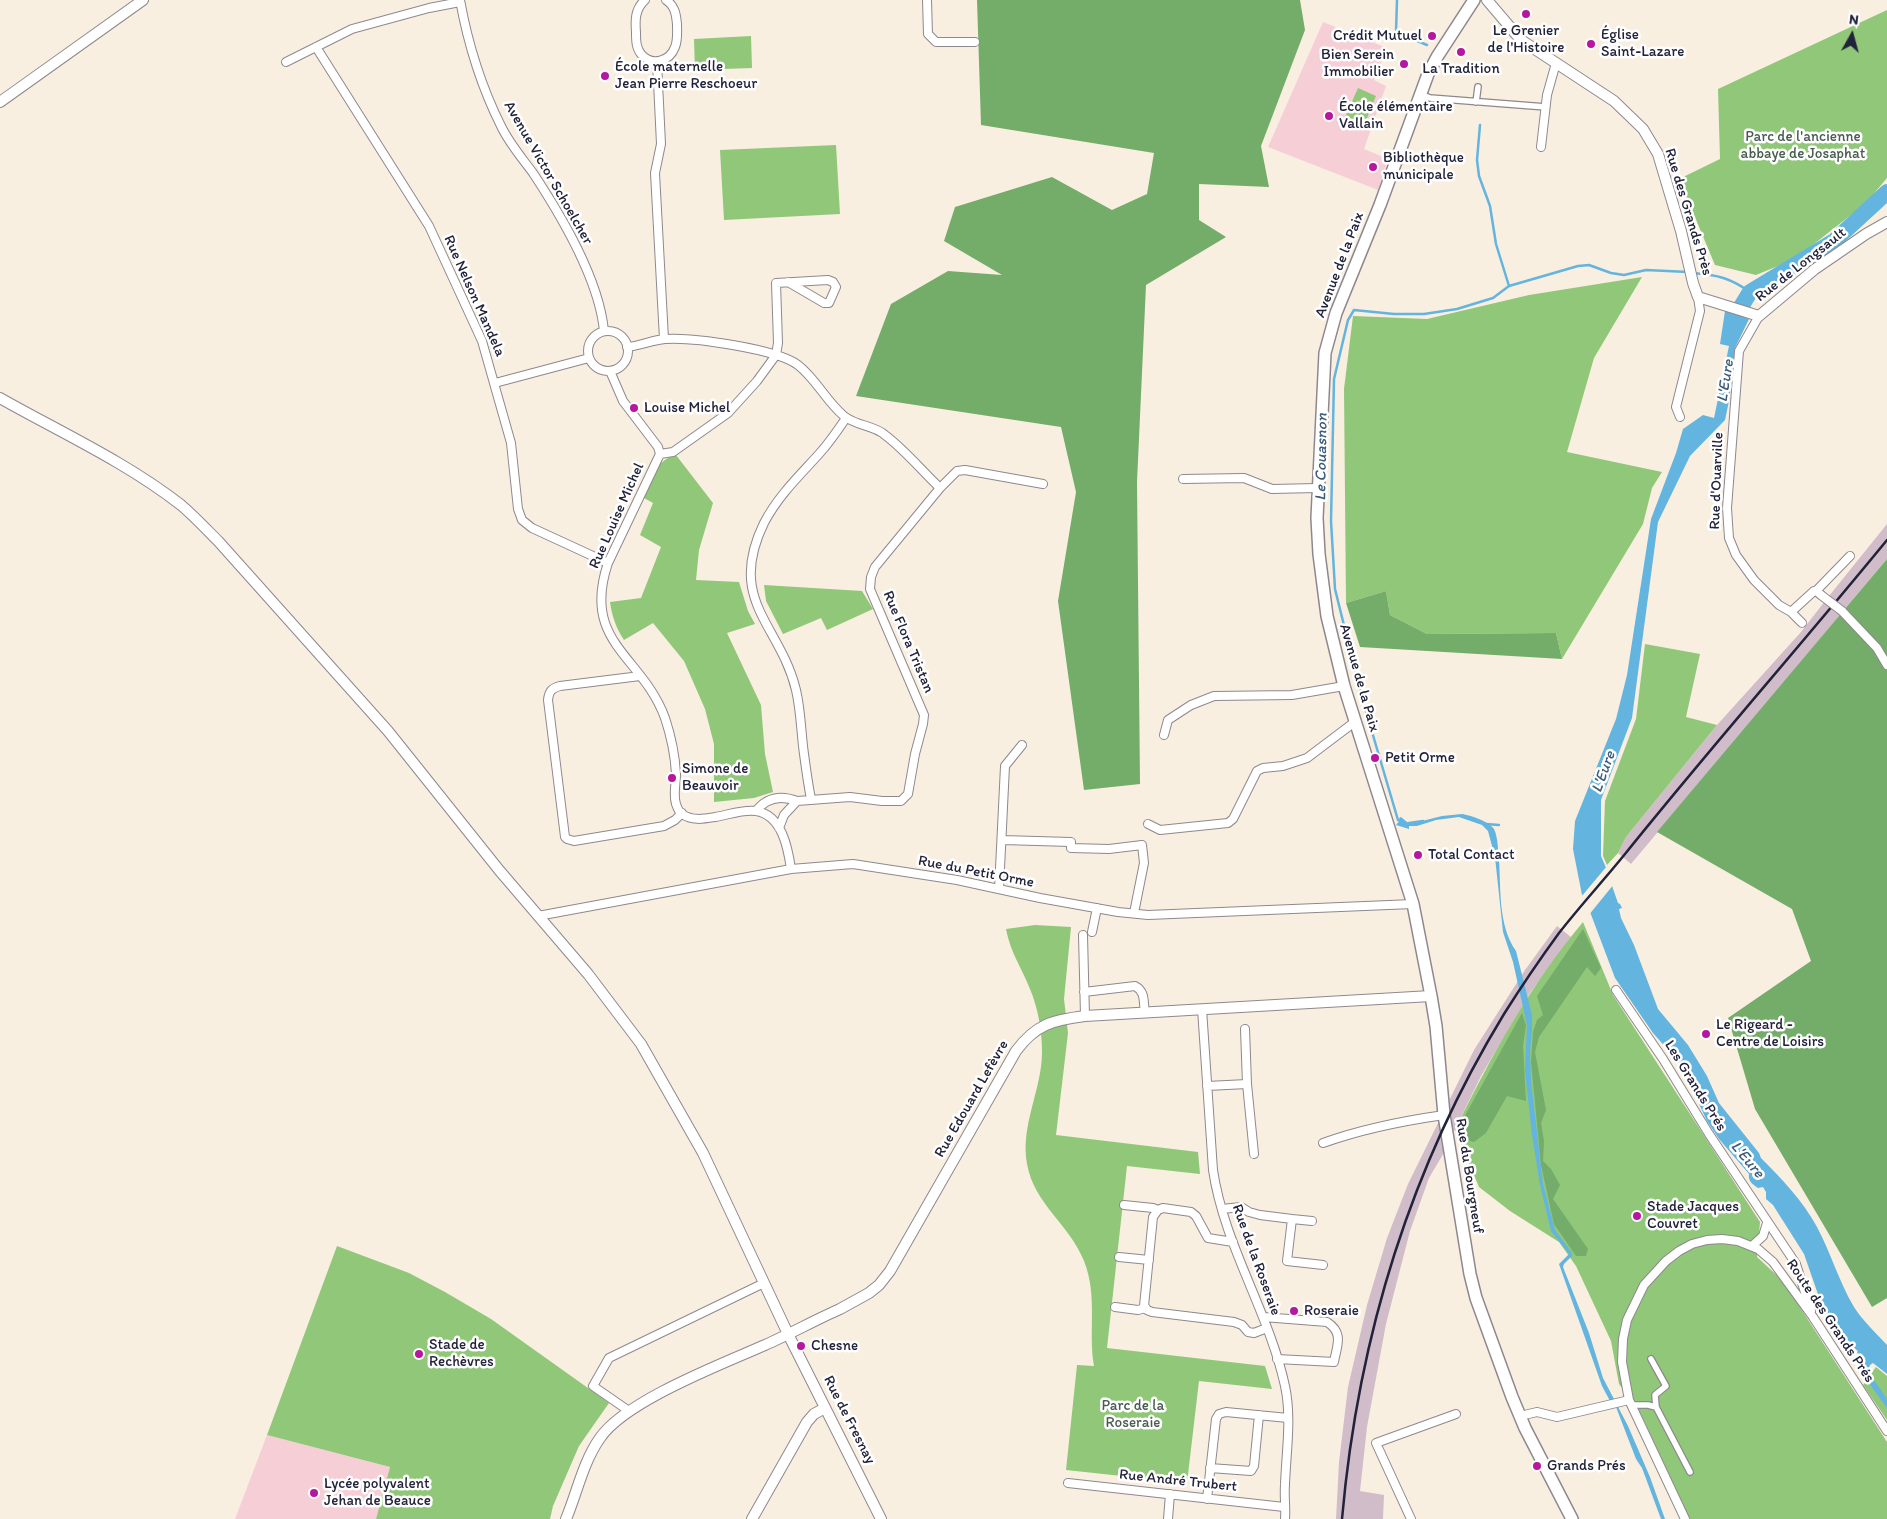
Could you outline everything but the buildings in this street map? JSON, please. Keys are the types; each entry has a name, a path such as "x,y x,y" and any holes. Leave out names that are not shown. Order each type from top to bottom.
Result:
{"main road":[{"name":"Avenue de la Paix","path":"1387,822 1344,686 1327,616 1319,554 1317,488 1325,353 1336,313 1380,205 1420,94 1437,57 1474,0"},
{"name":"Rue du Bourgneuf","path":"1387,822 1413,904 1431,996 1436,1026 1444,1115 1468,1267 1476,1298 1520,1416 1572,1519"}],"street":[{"path":"0,102 143,0"},
{"path":"645,0 636,13 636,44 641,54 657,62 664,60 670,55 677,42 674,8 666,0"},
{"path":"927,0 928,34 936,42 975,42"},
{"name":"Rue des Grands Près","path":"1487,0 1521,40 1614,101 1643,129 1658,154 1682,231 1700,311 1676,407 1680,417"},
{"path":"286,62 352,29 460,1"},
{"name":"Avenue Victor Schoelcher","path":"460,1 467,39 490,101 502,127 534,176 583,259 602,316 604,331"},
{"name":"Rue Nelson Mandela","path":"316,47 429,226 482,341 496,383 511,443 518,509 522,520 532,528 608,563"},
{"path":"657,62 661,144 655,173 664,339"},
{"path":"1541,147 1547,95 1556,63"},
{"path":"1476,102 1478,87"},
{"path":"1420,94 1430,98 1546,107"},
{"name":"Rue de Longsault","path":"1756,315 1815,269 1887,222"},
{"path":"776,355 778,343 776,283 788,282 828,280 836,286 829,303 824,303 788,282"},
{"path":"1698,297 1756,315"},
{"name":"Rue d'Ouarville","path":"1756,315 1740,351 1727,508 1729,538 1736,554 1754,580 1802,623"},
{"path":"604,331 616,333 625,341 628,347 626,360 622,365 610,371 597,368 589,358 588,351 592,338 604,331"},
{"path":"628,347 664,339 706,341 776,355 797,364 815,380 831,404 846,418 884,433 940,488"},
{"name":"Rue Louise Michel","path":"682,814 676,805 675,759 670,735 658,704 640,676 616,645 604,622 601,596 602,582 608,563 660,454 673,452 728,412 757,381 776,355"},
{"path":"496,383 589,358"},
{"path":"610,371 623,401 658,447 660,454"},
{"name":"Rue de Fresnay","path":"0,398 129,470 182,506 219,542 388,731 538,916 588,974 641,1044 702,1153 788,1334 881,1519"},
{"path":"811,799 796,688 782,654 755,603 752,588 753,556 764,524 773,507 789,486 820,453 846,418"},
{"name":"Rue Flora Tristan","path":"756,811 764,803 775,798 790,798 797,801 850,797 901,802 908,794 924,715 870,589 871,577 875,567 940,488 958,471 965,470 1043,484"},
{"path":"1184,479 1244,478 1272,489 1317,488"},
{"path":"1819,593 1850,556"},
{"path":"1791,612 1814,591 1819,593 1842,611 1877,648 1887,665"},
{"path":"640,676 560,686 553,688 549,693 548,700 565,837 574,841 664,826 676,820 682,814 700,820 756,811 769,817 779,828 788,848 791,869"},
{"path":"1164,735 1168,720 1191,706 1214,696 1292,695 1344,686"},
{"path":"1148,824 1160,830 1228,822 1233,819 1257,771 1263,768 1283,766 1308,758 1356,721"},
{"path":"999,889 1005,766 1022,745"},
{"path":"779,828 784,815 797,801"},
{"path":"1002,840 1071,842 1071,848 1109,849 1142,845 1144,863 1134,913"},
{"name":"Rue du Petit Orme","path":"538,916 791,869 853,864 1097,908 1148,915 1413,904"},
{"path":"1092,932 1097,908"},
{"path":"1083,934 1085,1016"},
{"path":"1084,992 1136,986 1144,994 1145,1013"},
{"name":"Les Grands Prés","path":"1616,990 1663,1059 1767,1223 1796,1264 1813,1317"},
{"name":"Rue Edouard Lefèvre","path":"566,1519 592,1451 601,1436 629,1411 673,1387 858,1300 879,1285 890,1271 1021,1044 1028,1036 1043,1026 1064,1019 1085,1016 1431,996"},
{"name":"Rue de la Roseraie","path":"1202,1009 1216,1192 1233,1242 1267,1328 1288,1402 1285,1519"},
{"path":"1245,1029 1247,1084 1254,1154"},
{"path":"1207,1086 1247,1084"},
{"path":"1323,1142 1396,1122 1444,1115"},
{"path":"1124,1205 1158,1210"},
{"path":"1222,1209 1241,1207 1249,1212 1260,1215 1312,1221"},
{"path":"1233,1242 1208,1238 1196,1216 1191,1212 1163,1208 1158,1210 1153,1217 1144,1300 1146,1308 1152,1312 1234,1322 1242,1325 1248,1332 1254,1333 1267,1328"},
{"path":"1292,1219 1287,1261 1323,1265"},
{"path":"1752,1246 1763,1236 1767,1223"},
{"name":"Route des Grands Prés","path":"1685,1519 1630,1403 1622,1362 1623,1339 1627,1320 1644,1285 1666,1261 1692,1244 1722,1239 1738,1241 1752,1246 1773,1262 1813,1317 1887,1431"},
{"path":"1119,1257 1149,1260"},
{"path":"629,1411 593,1386 609,1358 764,1283"},
{"path":"1115,1307 1138,1310 1146,1308"},
{"path":"1263,1317 1327,1322 1338,1332 1334,1362 1277,1359"},
{"path":"1651,1359 1666,1386 1655,1394 1656,1407 1690,1472"},
{"path":"1520,1416 1537,1412 1557,1417 1614,1404 1630,1403 1656,1407"},
{"path":"752,1519 807,1422 814,1414 825,1408"},
{"path":"1207,1499 1216,1419 1219,1414 1226,1412 1288,1418"},
{"path":"1411,1519 1376,1443 1456,1414"},
{"path":"1210,1468 1251,1471 1254,1466 1259,1415"},
{"name":"Rue André Trubert","path":"1068,1483 1284,1507"},
{"path":"1168,1519 1170,1494"}],"shaded area":[{"name":"École élémentaire Vallain","path":"1323,22 1387,48 1374,80 1386,86 1364,149 1388,159 1378,190 1268,147"},
{"path":"1887,524 1887,559 1845,609 1829,596"},
{"path":"1825,601 1841,614 1631,864 1618,853 1626,837 1717,725 1801,632"},
{"path":"1557,926 1571,937 1530,993 1481,1076 1442,1156 1429,1178 1410,1231 1386,1324 1367,1427 1360,1491 1384,1495 1383,1519 1336,1519 1339,1462 1348,1387 1367,1305 1387,1238 1408,1184 1474,1050 1525,970"},
{"name":"Lycée polyvalent Jehan de Beauce","path":"267,1435 390,1467 376,1519 235,1519"}],"green space":[{"path":"977,0 1300,0 1305,30 1261,146 1269,187 1199,184 1199,220 1226,237 1146,285 1137,482 1140,784 1084,790 1058,601 1076,492 1061,427 856,396 891,304 948,271 1002,275 944,241 955,207 1052,177 1112,210 1147,194 1154,153 981,125"},
{"name":"Parc de l'ancienne abbaye de Josaphat","path":"1887,10 1887,178 1866,203 1795,259 1756,275 1715,265 1679,179 1720,159 1718,89"},
{"path":"751,36 752,68 695,70 694,39"},
{"path":"1358,88 1376,96 1363,128 1344,120"},
{"path":"836,145 840,214 724,220 720,150"},
{"path":"1642,277 1594,358 1567,452 1662,472 1652,488 1643,524 1562,659 1556,633 1427,634 1390,615 1386,591 1346,603 1344,389 1353,316 1427,319 1529,295"},
{"path":"676,455 713,503 699,550 696,580 739,582 748,611 755,624 727,633 761,705 765,754 773,792 754,798 714,802 714,744 705,709 684,661 653,623 624,640 612,612 610,602 641,598 661,547 640,535 653,503 644,498 655,471 663,461"},
{"path":"1887,559 1887,1298 1872,1307 1755,1109 1728,1018 1811,961 1792,909 1657,832"},
{"path":"764,585 862,591 873,609 827,630 821,618 783,634 766,601"},
{"path":"1386,591 1390,615 1427,634 1556,633 1562,659 1360,647 1346,603"},
{"path":"1645,644 1700,654 1686,717 1717,725 1626,837 1618,853 1607,865 1603,856 1605,801 1636,719"},
{"name":"Stade Jacques Couvret","path":"1583,922 1613,995 1760,1222 1757,1257 1783,1281 1887,1442 1887,1519 1690,1519 1640,1412 1619,1384 1611,1341 1576,1266 1559,1242 1510,1211 1479,1187 1455,1130 1497,1048 1529,996"},
{"name":"Parc de la Roseraie","path":"1035,925 1071,927 1064,999 1068,1033 1056,1135 1198,1152 1200,1174 1127,1166 1107,1348 1265,1366 1272,1389 1199,1381 1187,1483 1066,1470 1077,1365 1094,1366 1092,1353 1092,1300 1088,1274 1078,1248 1044,1203 1031,1178 1027,1164 1026,1135 1039,1080 1042,1052 1041,1036 1033,996 1013,953 1006,929"},
{"path":"1583,929 1601,968 1595,976 1587,967 1539,1037 1535,1052 1546,1110 1541,1123 1544,1141 1543,1161 1551,1169 1560,1185 1553,1199 1588,1249 1586,1256 1576,1256 1554,1224 1541,1165 1531,1062 1533,1032 1537,1020 1543,1015 1537,996"},
{"path":"1522,1013 1526,1025 1523,1046 1526,1101 1507,1096 1486,1133 1474,1142 1467,1140 1462,1121"},
{"name":"Stade de Rechèvres","path":"337,1246 409,1273 445,1292 491,1319 609,1403 579,1446 553,1506 550,1519 376,1519 390,1467 267,1435"},
{"path":"1876,1367 1887,1376 1887,1420 1863,1385"}],"water":[{"path":"1725,311 1749,319 1735,348 1725,420 1690,456 1658,522 1632,718 1601,800 1601,856 1607,870 1601,877 1605,890 1611,883 1618,903 1622,908 1619,909 1621,918 1634,945 1658,1009 1688,1045 1707,1076 1719,1103 1761,1158 1799,1199 1822,1237 1854,1307 1865,1322 1887,1345 1887,1374 1873,1363 1868,1371 1887,1399 1887,1408 1863,1375 1862,1369 1865,1362 1858,1351 1844,1340 1831,1323 1820,1300 1804,1254 1773,1205 1766,1199 1766,1192 1763,1187 1758,1188 1752,1184 1749,1174 1719,1139 1707,1121 1676,1059 1653,1033 1615,978 1582,895 1573,849 1575,821 1616,719 1627,675 1651,519 1683,429 1703,415 1714,418 1729,346 1720,344"},
{"path":"1462,814 1475,817 1492,826 1498,844 1503,918 1510,941 1516,951 1532,1015 1531,1081 1543,1184 1555,1230 1572,1253 1572,1256 1563,1267 1589,1333 1603,1378 1628,1426 1650,1477 1665,1519 1661,1519 1616,1407 1610,1401 1602,1386 1559,1264 1569,1254 1551,1231 1540,1185 1525,1071 1527,1025 1513,962 1503,932 1495,857 1488,831 1482,825 1459,817 1409,826 1409,829 1396,825 1401,817 1407,822 1414,823 1442,816"}],"pier":[{"path":"1607,866 1609,871 1603,878 1606,885 1611,881 1614,884 1588,916 1581,897"}],"waterway":[{"name":"Le Couasnon","path":"1397,0 1396,32 1427,45"},
{"name":"Le Couasnon","path":"1480,125 1477,160 1479,176 1490,206 1496,244 1509,286"},
{"name":"L'Eure","path":"1735,324 1736,315 1750,292 1834,241 1887,192"},
{"name":"Le Couasnon","path":"1401,821 1398,820 1362,698 1335,589 1331,521 1334,379 1348,320 1354,310 1394,314 1424,314 1457,309 1493,298 1509,286 1578,266 1589,265 1611,273 1624,275 1646,270 1688,272"},
{"path":"1693,273 1723,278 1736,283 1750,292"},
{"name":"Le Couasnon","path":"1409,823 1423,821"},
{"name":"Le Couasnon","path":"1486,824 1499,825"}],"railway":[{"path":"1342,1519 1350,1451 1361,1385 1375,1320 1393,1257 1415,1194 1441,1133 1470,1073 1504,1014 1559,933 1887,540"}],"place":[{"name":"Le Grenier de l'Histoire","path":"1526,14"},
{"name":"Crédit Mutuel","path":"1432,36"},
{"name":"Église Saint-Lazare","path":"1591,44"},
{"name":"La Tradition","path":"1461,52"},
{"name":"Bien Serein Immobilier","path":"1404,64"},
{"name":"École maternelle Jean Pierre Reschoeur","path":"605,76"},
{"name":"École élémentaire Vallain","path":"1329,116"},
{"name":"Bibliothèque municipale","path":"1373,167"},
{"name":"Louise Michel","path":"634,408"},
{"name":"Petit Orme","path":"1375,758"},
{"name":"Simone de Beauvoir","path":"672,778"},
{"name":"Total Contact","path":"1418,855"},
{"name":"Le Rigeard - Centre de Loisirs","path":"1706,1034"},
{"name":"Stade Jacques Couvret","path":"1637,1216"},
{"name":"Roseraie","path":"1294,1311"},
{"name":"Chesne","path":"801,1346"},
{"name":"Stade de Rechèvres","path":"419,1354"},
{"name":"Grands Prés","path":"1537,1466"},
{"name":"Lycée polyvalent Jehan de Beauce","path":"314,1493"}]}
